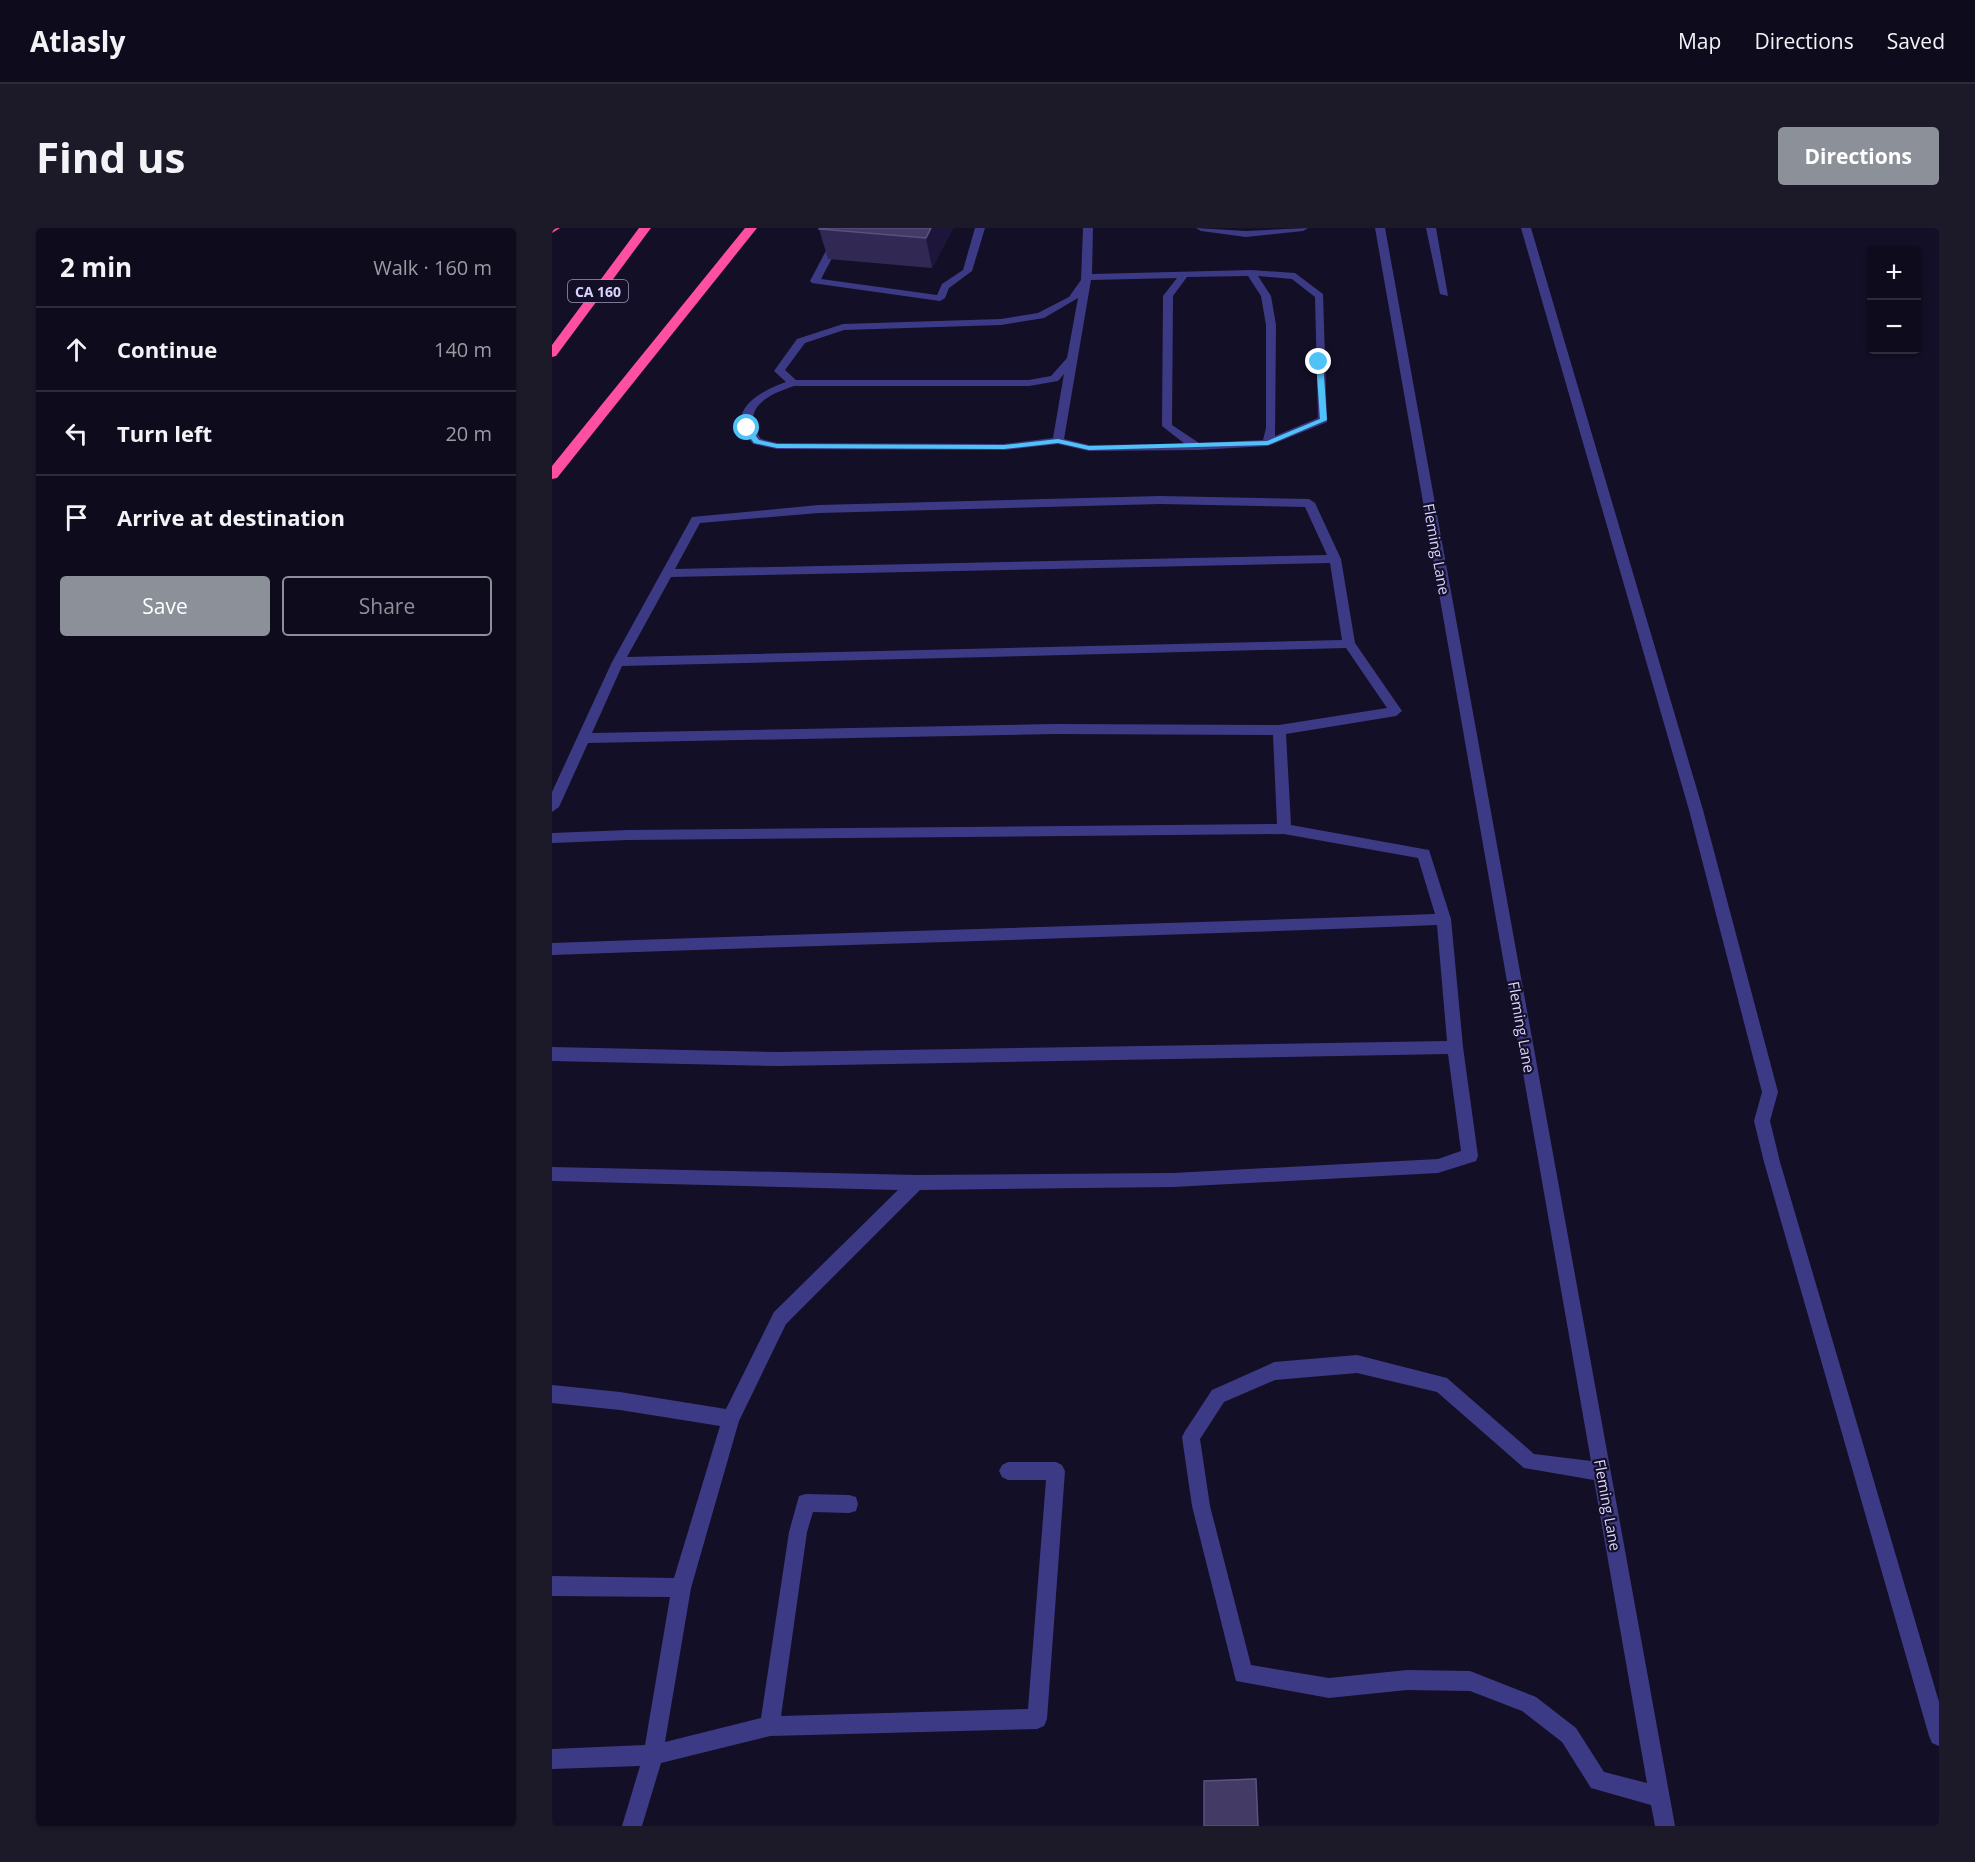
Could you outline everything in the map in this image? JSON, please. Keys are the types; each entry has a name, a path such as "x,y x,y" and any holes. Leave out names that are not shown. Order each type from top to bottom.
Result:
{"highway":[{"name":"CA 160","path":"552,353 645,228"},
{"path":"552,475 751,228"}],"lane":[{"path":"843,228 814,281 940,298 945,286 967,271 980,228"},
{"path":"1058,441 1066,406 1071,360 1085,279 1088,228"},
{"path":"1201,228 1246,234 1303,228"},
{"name":"Fleming Lane","path":"1380,228 1665,1826"},
{"path":"1431,228 1445,294"},
{"path":"1526,228 1696,810 1770,1092 1762,1121 1772,1162 1939,1736"},
{"path":"1071,360 1054,379 1029,383 794,383 781,386 759,400 748,413 747,428 757,442 777,446 1004,447 1058,441 1089,448 1197,447 1268,443 1323,420 1320,296 1295,276 1251,273 1085,279"},
{"path":"1251,273 1266,296 1271,325 1271,428 1268,443"},
{"path":"1145,447 1167,426 1168,296 1184,275"},
{"path":"794,383 779,371 801,341 843,327 1001,322 1041,316 1072,299 1085,279"},
{"path":"1167,426 1197,447"},
{"path":"552,807 618,662 696,520 819,509 1160,500 1308,503 1335,559 1348,644 1396,711 1279,730 1054,729 585,738"},
{"path":"665,573 1335,559"},
{"path":"618,662 1348,644"},
{"path":"1279,730 1284,829"},
{"path":"552,838 688,834 1284,829 1424,854 1444,919 1455,1047 1470,1156 1438,1166 1173,1180 916,1183 552,1173"},
{"path":"552,949 930,935 1175,930 1444,919"},
{"path":"552,1054 778,1059 1455,1047"},
{"path":"632,1826 653,1755 681,1588 731,1419 780,1318 916,1183"},
{"path":"1602,1472 1530,1462 1494,1428 1441,1384 1357,1364 1274,1371 1218,1396 1191,1437 1202,1506 1243,1674 1329,1688 1407,1680 1470,1681 1528,1704 1569,1735 1598,1781 1660,1797"},
{"path":"552,1394 620,1401 731,1419"},
{"path":"552,1759 653,1755 770,1726 1037,1719 1056,1471 1008,1471"},
{"path":"770,1726 798,1532 806,1503 849,1504"},
{"path":"552,1586 681,1588"}],"building":[{"path":"820,228 931,228 926,238"},
{"path":"1256,1779 1258,1826 1204,1826 1204,1781"}],"route":[{"path":"747,428 757,442 777,446 1004,447 1058,441 1089,448 1197,447 1268,443 1323,420 1319,362"}]}
